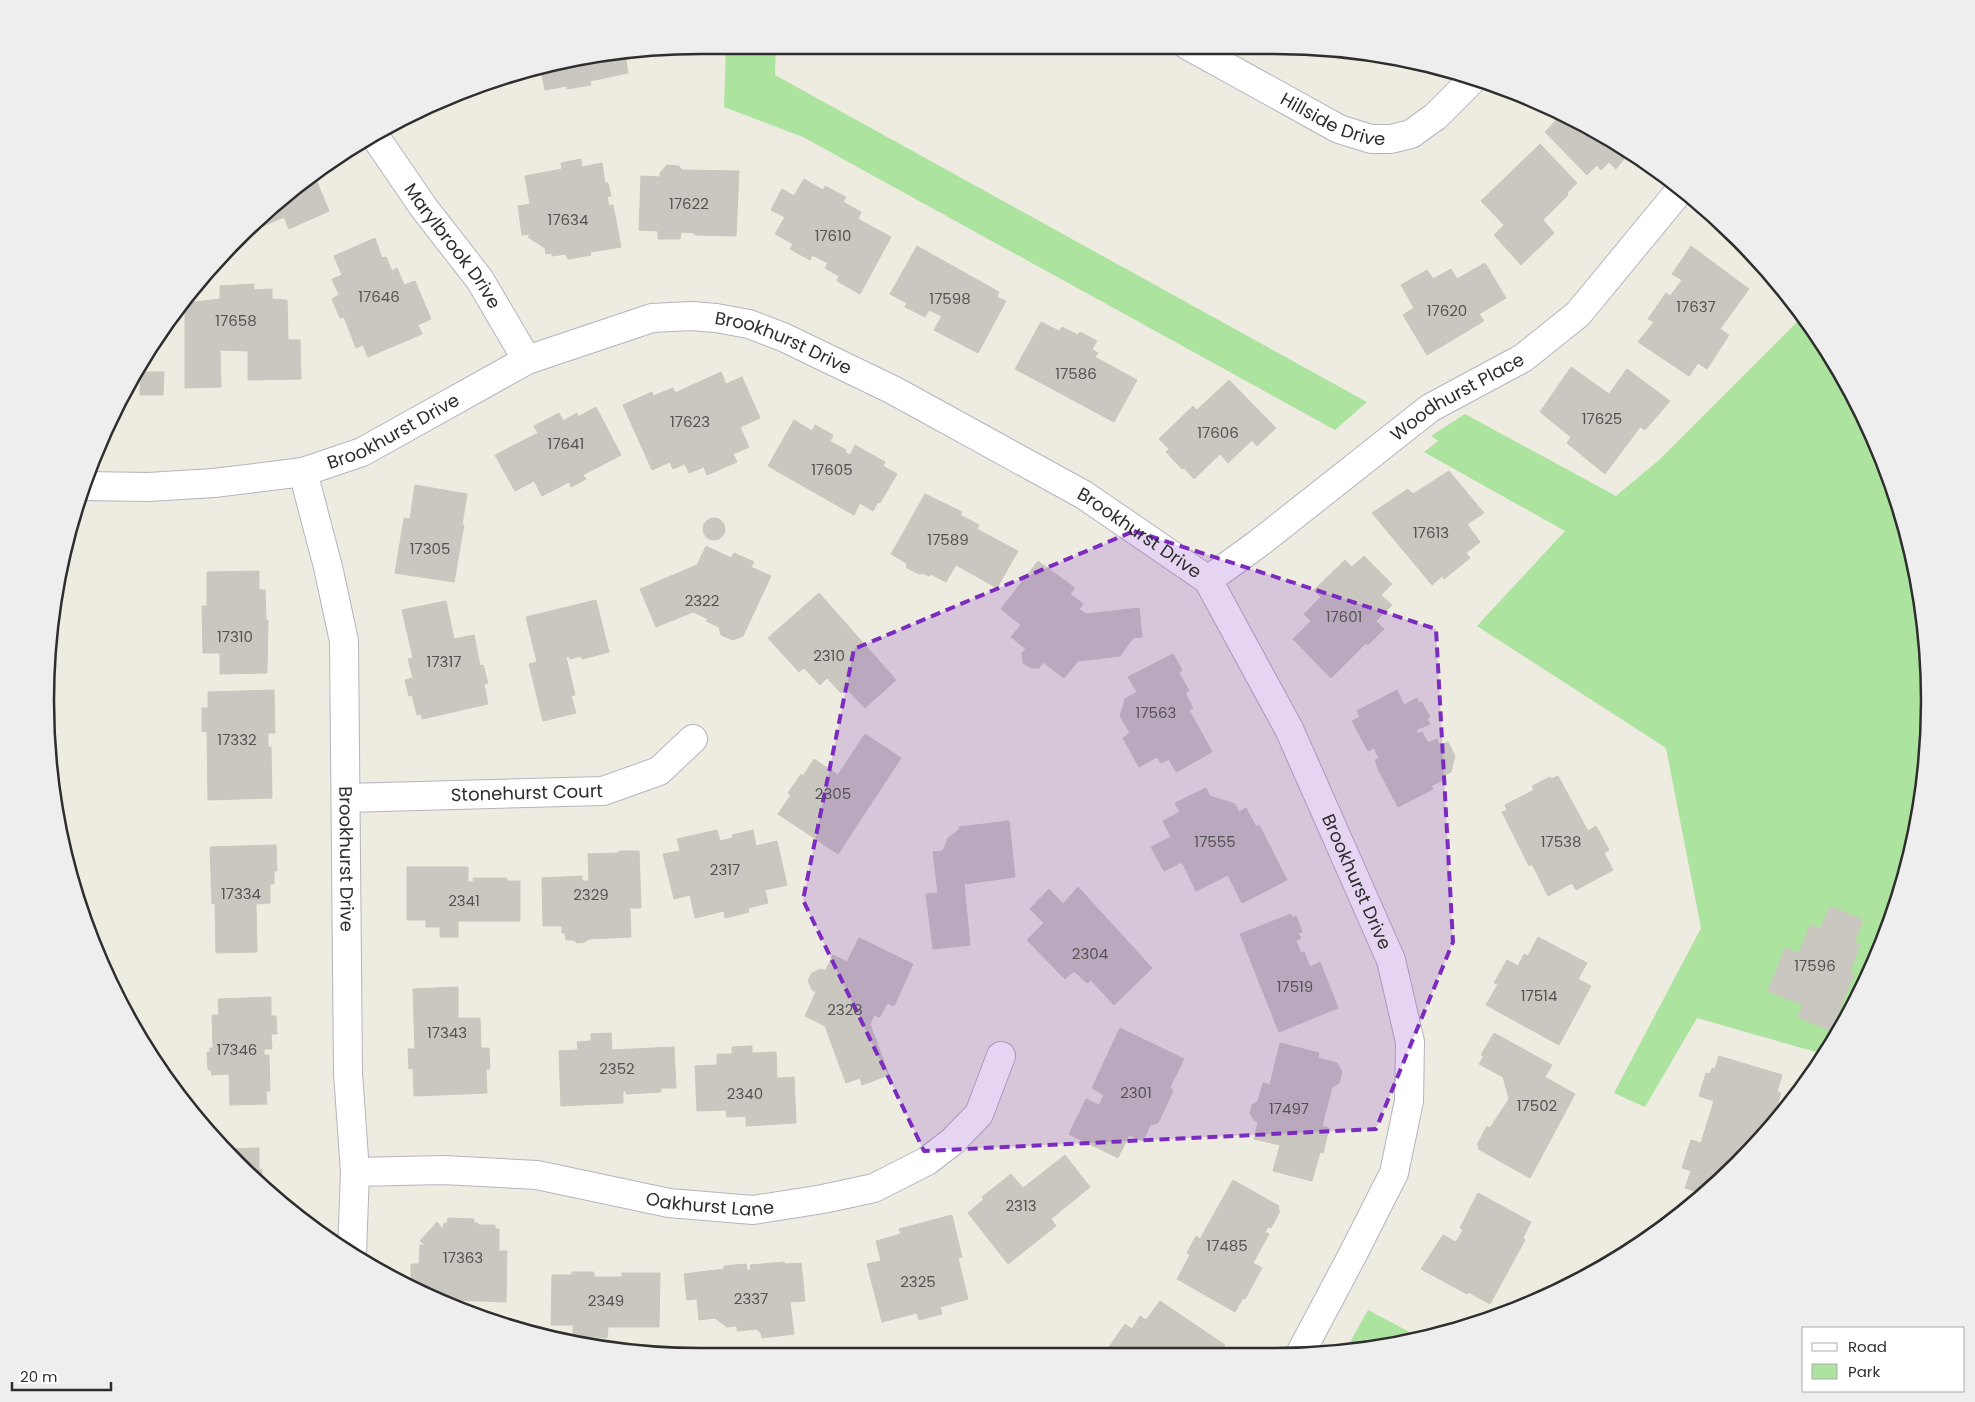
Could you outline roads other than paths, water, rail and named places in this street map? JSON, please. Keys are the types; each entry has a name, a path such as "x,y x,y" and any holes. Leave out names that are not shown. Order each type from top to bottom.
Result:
{"street":[{"name":"Hillside Drive","path":"1203,54 1339,130 1371,139 1391,139 1411,134 1436,116 1468,84"},
{"name":"Marylbrook Drive","path":"377,140 424,208 480,280 527,360"},
{"name":"Woodhurst Place","path":"1208,580 1259,543 1430,408 1523,358 1578,314 1677,195"},
{"name":"Brookhurst Drive","path":"91,486 148,487 214,483 303,472 362,452 527,360 652,318 716,318 749,324 783,337 893,390 1084,495 1208,580 1289,729 1391,960 1410,1042 1409,1101 1394,1173 1303,1347"},
{"name":"Brookhurst Drive","path":"303,472 328,567 344,641 348,1073 355,1172 352,1246"},
{"name":"Stonehurst Court","path":"346,798 603,791 658,771 693,739"},
{"name":"Oakhurst Lane","path":"355,1172 443,1170 537,1175 669,1204 753,1210 823,1199 874,1188 927,1161 953,1141 979,1114 1001,1056"}]}
